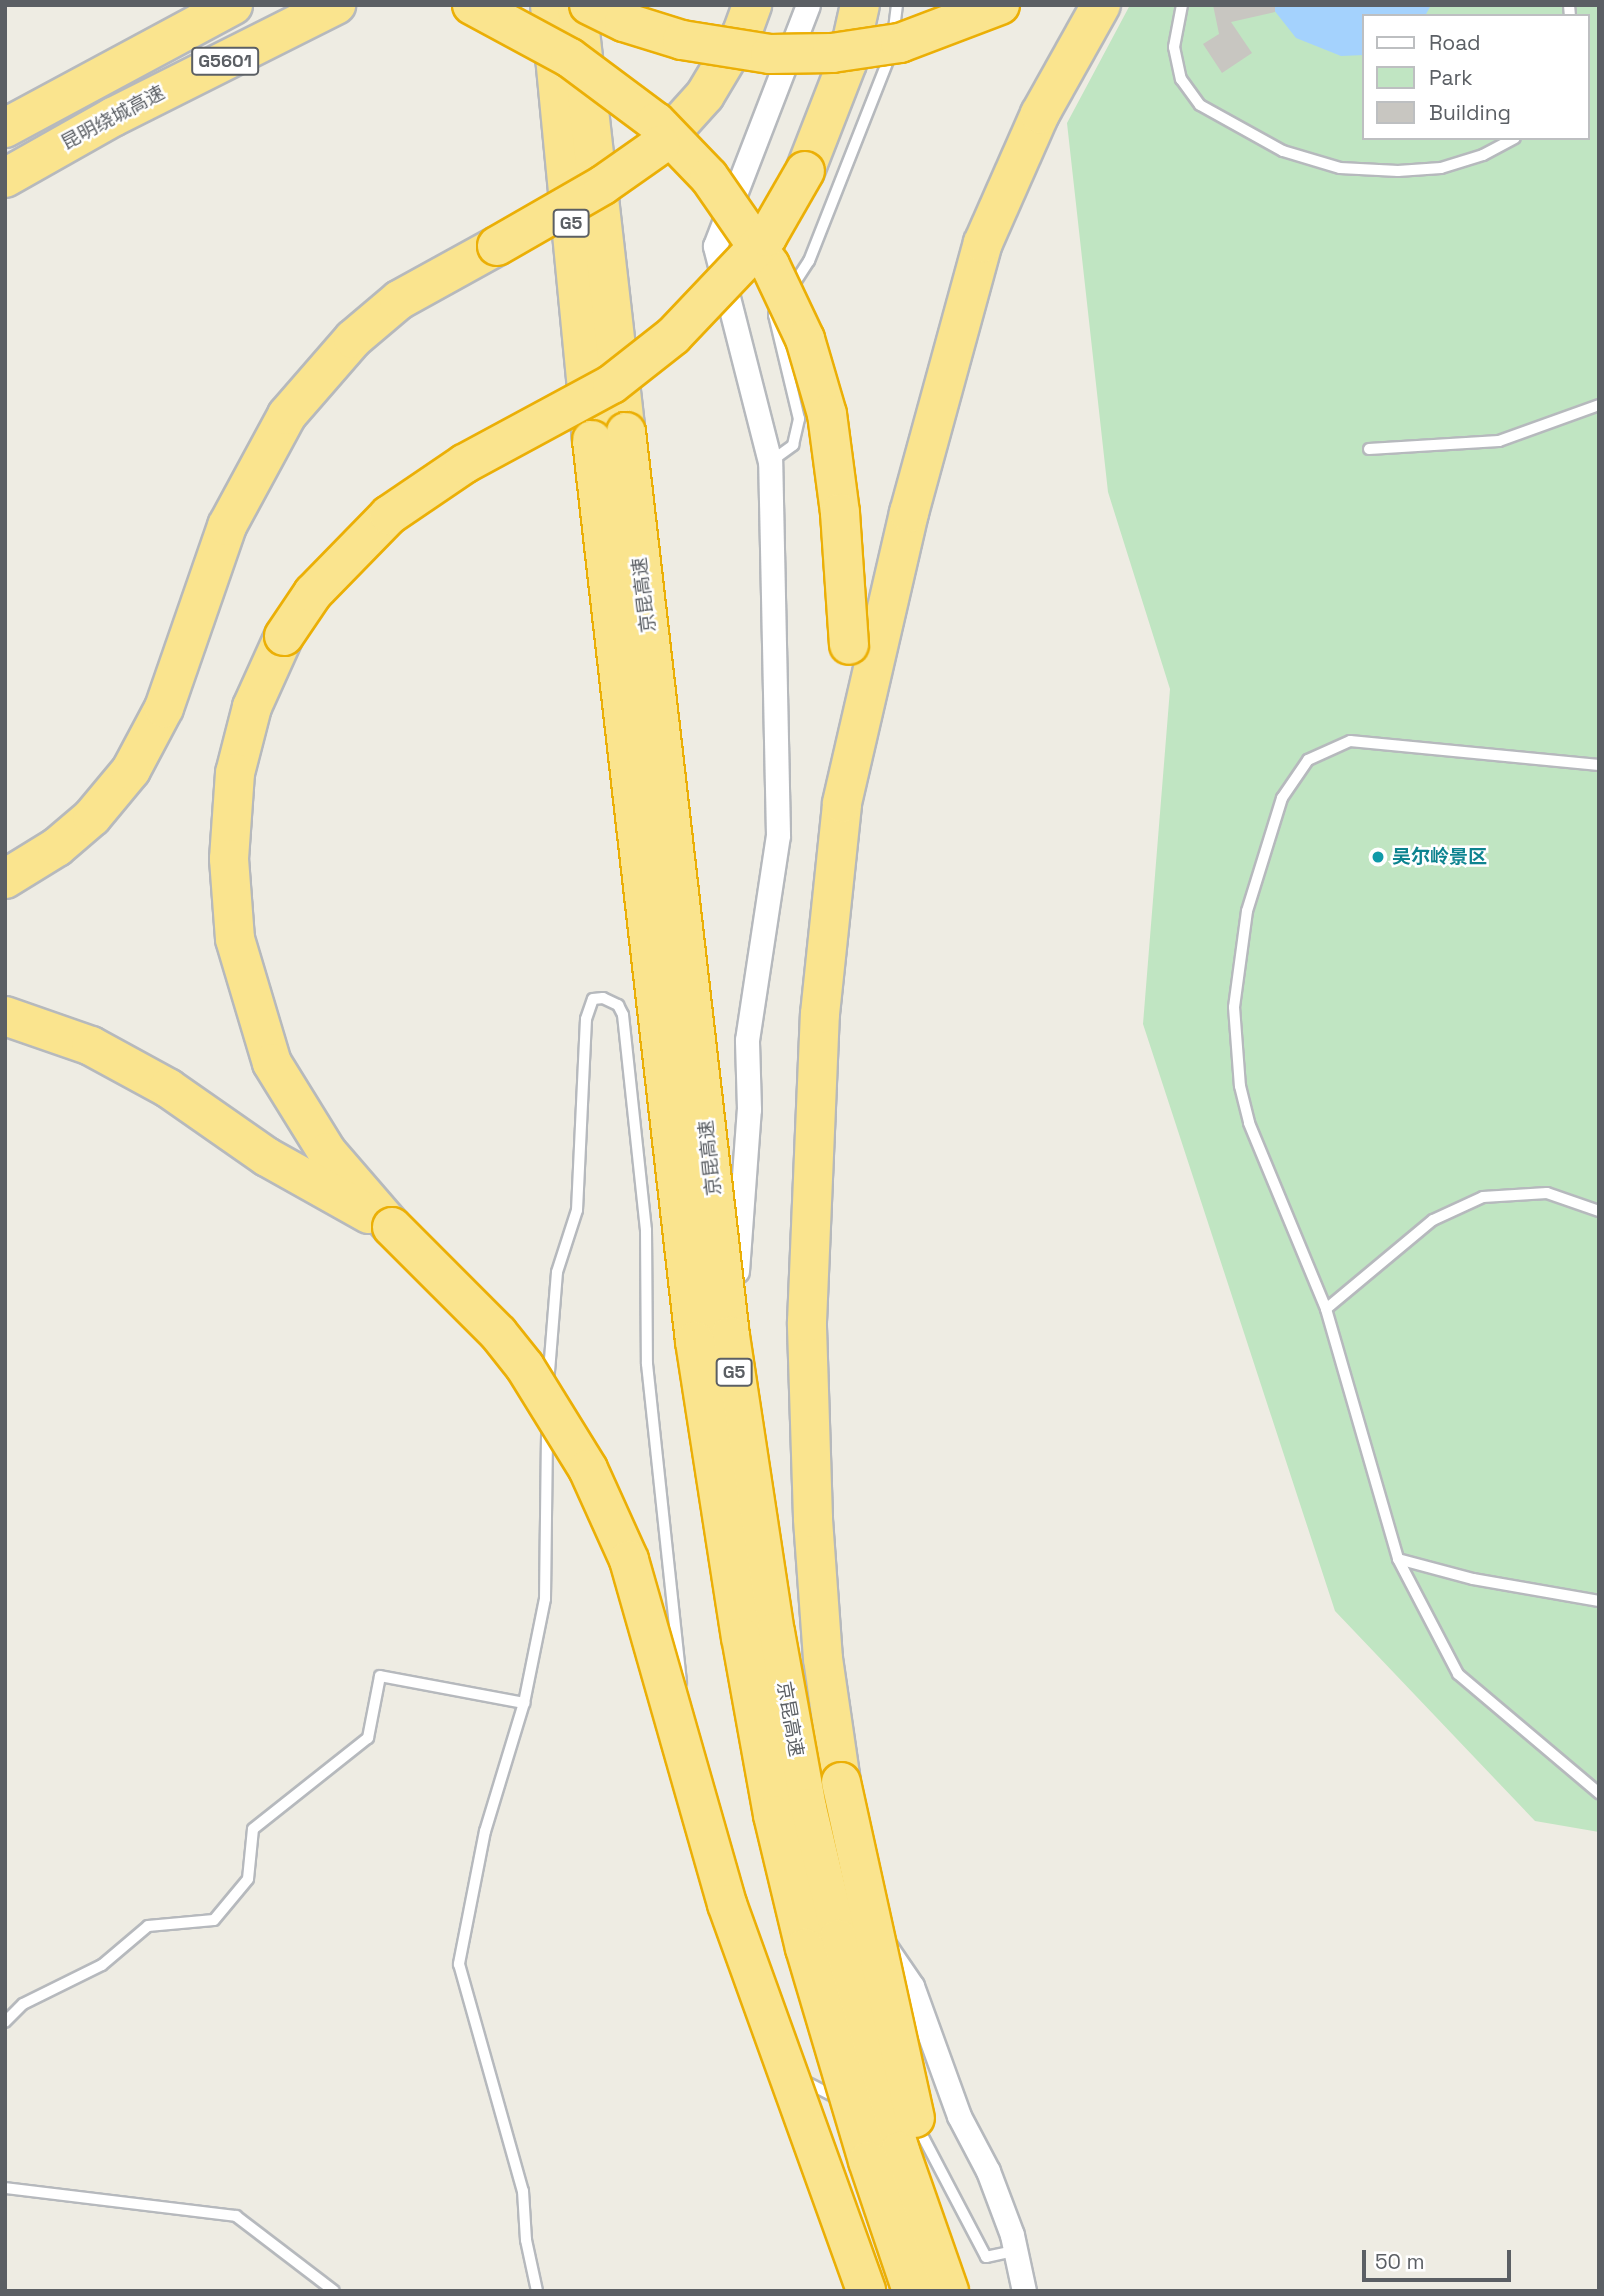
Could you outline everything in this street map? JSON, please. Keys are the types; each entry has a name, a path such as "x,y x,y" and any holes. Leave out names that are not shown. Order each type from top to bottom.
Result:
{"highway":[{"name":"G5601","path":"5,128 134,55 233,5"},
{"name":"昆明绕城高速","path":"5,178 113,117 336,5"},
{"path":"472,5 561,52 656,122 709,177 770,265 805,339 827,414 840,513 849,645 842,803 820,1014 807,1322 813,1518 823,1659 841,1782 955,2291"},
{"name":"京昆高速","path":"550,5 728,1323 775,1632 807,1808 838,1939 900,2151 949,2291"},
{"name":"京昆高速","path":"577,5 609,436 695,1341 741,1637 773,1815 805,1948 868,2161 912,2291"},
{"path":"589,5 624,22 681,40 770,54 832,53 900,43 1000,5"},
{"path":"5,879 57,847 92,817 131,770 164,708 227,526 287,415 353,339 399,300 603,185 660,145 717,76 752,5"},
{"path":"860,5 847,63 805,171 767,237 673,336 611,384 464,464 390,515 313,593 284,636 252,707 235,773 229,859 235,939 272,1063 327,1152 392,1227 498,1333 533,1377 588,1469 629,1560 727,1904 866,2291"},
{"path":"842,803 909,513 983,243 1040,114 1101,5"},
{"path":"5,1016 91,1045 168,1088 267,1157 392,1227"}],"street":[{"path":"808,5 715,246 769,462 778,835 747,1040 748,1109 730,1404 746,1557 841,1882 912,1986 958,2116 988,2171 1014,2250 1024,2291"}],"lane":[{"path":"769,462 793,445 799,419 774,315 809,261 891,52 897,5"},
{"path":"1182,5 1174,47 1181,79 1200,105 1283,151 1340,169 1398,171 1441,168 1483,155 1511,140"},
{"path":"1369,449 1499,441 1599,405"},
{"path":"1599,765 1350,741 1308,760 1282,799 1247,911 1234,1007 1236,1043 1249,1123 1326,1309 1398,1559 1458,1674 1599,1793"},
{"path":"537,2291 526,2239 523,2191 459,1964 485,1831 524,1703 545,1599 548,1390 557,1272 577,1210 586,1019 593,999 603,998 618,1005 623,1015 646,1230 647,1364 685,1696"},
{"path":"1326,1309 1433,1220 1474,1200 1516,1192 1546,1193 1599,1211"},
{"path":"1398,1559 1473,1579 1599,1601"},
{"path":"5,2022 23,2004 102,1965 148,1926 214,1920 248,1879 253,1829 368,1738 380,1676 524,1703"},
{"path":"699,1756 702,1768 690,1815 700,1845 741,1900"},
{"path":"769,1979 806,2085 921,2133 986,2258 1014,2250"},
{"path":"5,2188 236,2216 334,2291"}],"green space":[{"name":"吴尔岭景区","path":"1130,5 1599,5 1599,1832 1535,1821 1335,1611 1143,1024 1170,689 1108,492 1067,123"}],"water":[{"path":"1270,5 1431,5 1426,14 1362,14 1362,55 1341,56 1296,38"}],"building":[{"path":"1213,5 1275,5 1275,12 1231,22 1252,53 1222,73 1203,44 1219,34"}],"place":[{"name":"吴尔岭景区","path":"1378,857"}]}
